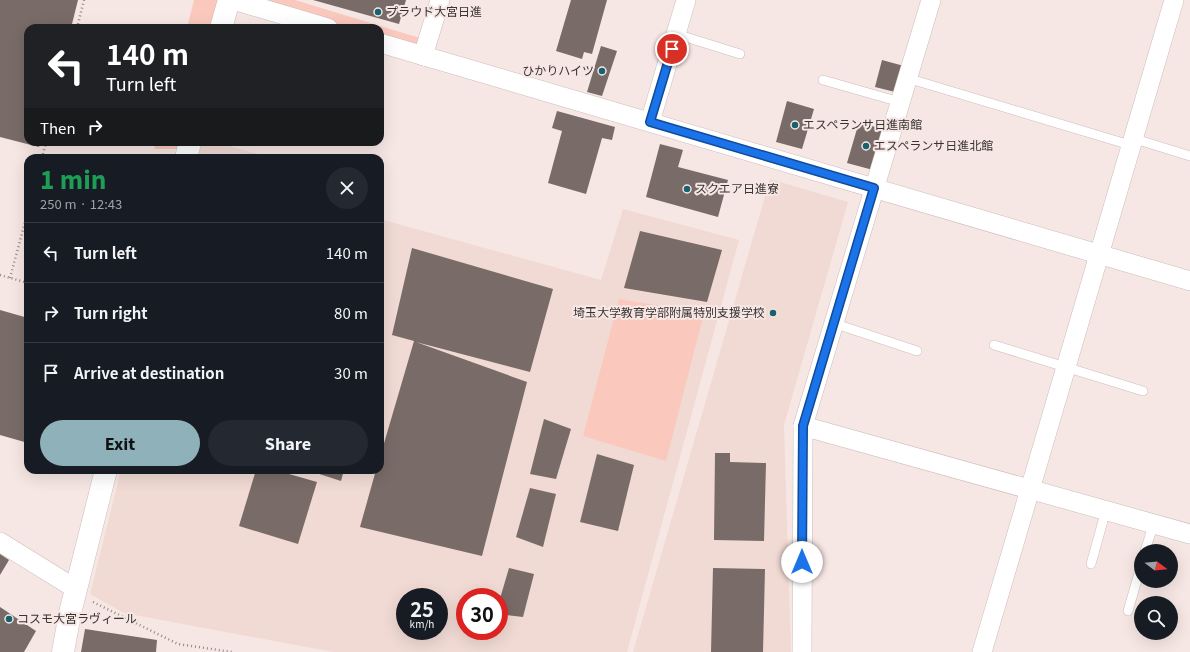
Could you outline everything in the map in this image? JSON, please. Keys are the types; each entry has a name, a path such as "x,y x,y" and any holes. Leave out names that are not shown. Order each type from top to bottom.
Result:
{"street":[{"path":"222,24 229,0"},
{"path":"233,0 314,24"},
{"path":"423,56 440,0"},
{"path":"650,122 686,0"},
{"path":"802,652 803,426 931,0"},
{"path":"982,652 1174,0"},
{"path":"384,44 1190,281"},
{"path":"803,426 1190,534"},
{"path":"63,652 70,612 105,474"},
{"path":"0,542 75,591"}],"lane":[{"path":"676,34 740,54"},
{"path":"907,78 1131,142 1190,156"},
{"path":"823,80 900,102"},
{"path":"834,323 917,350"},
{"path":"994,345 1143,391"},
{"path":"1092,564 1106,510"},
{"path":"1147,544 1154,523"},
{"path":"1128,611 1135,588"}],"path":[{"path":"78,24 84,0"},
{"path":"10,278 24,226"},
{"path":"0,275 24,282"},
{"path":"75,591 178,644 232,652"}],"shaded area":[{"path":"194,0 220,0 213,24 188,24"},
{"path":"258,0 295,0 374,24 326,24 257,4"},
{"path":"384,27 423,39 420,51 384,41"},
{"path":"155,146 181,146 180,149 154,149"},
{"path":"200,146 229,146 258,154 199,154"},
{"name":"埼玉大学教育学部附属特別支援学校","path":"770,179 848,202 784,425 791,652 633,652"},
{"path":"623,209 739,240 627,652 333,652 124,613 90,594 120,474 384,474 384,220 601,280"},
{"path":"619,299 704,313 666,461 583,436"}],"building":[{"path":"0,0 78,0 72,24 24,24 24,143 0,137"},
{"name":"プラウド大宮日進","path":"313,0 406,0 399,24"},
{"path":"571,0 607,0 592,54 584,52 582,59 556,51"},
{"name":"ひかりハイツ","path":"601,46 617,51 602,96 587,92"},
{"path":"882,60 904,66 895,92 875,87"},
{"name":"エスペランサ日進南館","path":"787,101 814,109 802,149 776,142"},
{"path":"557,111 615,127 612,140 602,138 586,194 548,183 562,131 552,128"},
{"name":"エスペランサ日進北館","path":"859,122 885,130 873,170 847,163"},
{"name":"スクエア日進寮","path":"660,144 683,150 678,167 728,180 718,217 646,197"},
{"path":"640,231 722,250 707,302 624,288"},
{"path":"412,248 553,289 530,372 416,342 527,382 482,556 360,527 375,474 384,474 384,443 414,341 392,335"},
{"path":"0,310 24,317 24,442 0,435"},
{"path":"544,419 571,429 556,479 530,474"},
{"path":"715,453 730,453 730,462 766,463 764,541 714,540"},
{"path":"597,454 634,465 618,531 580,522"},
{"path":"255,474 289,474 317,482 298,544 239,526"},
{"path":"319,474 343,474 341,481"},
{"path":"530,488 556,494 543,547 516,537"},
{"path":"0,554 9,560 0,575"},
{"path":"509,568 534,574 523,617 508,615 508,588 503,588"},
{"path":"713,568 765,569 763,652 711,652"},
{"name":"コスモ大宮ラヴィール","path":"0,607 36,631 24,652 0,652"},
{"path":"85,629 157,640 156,652 81,652"}],"place":[{"name":"プラウド大宮日進","path":"378,12"},
{"name":"ひかりハイツ","path":"602,71"},
{"name":"エスペランサ日進南館","path":"795,125"},
{"name":"エスペランサ日進北館","path":"866,146"},
{"name":"スクエア日進寮","path":"687,189"},
{"name":"埼玉大学教育学部附属特別支援学校","path":"773,313"},
{"name":"コスモ大宮ラヴィール","path":"9,619"}],"route":[{"path":"672,49 650,122 874,188 803,426 802,562"}]}
